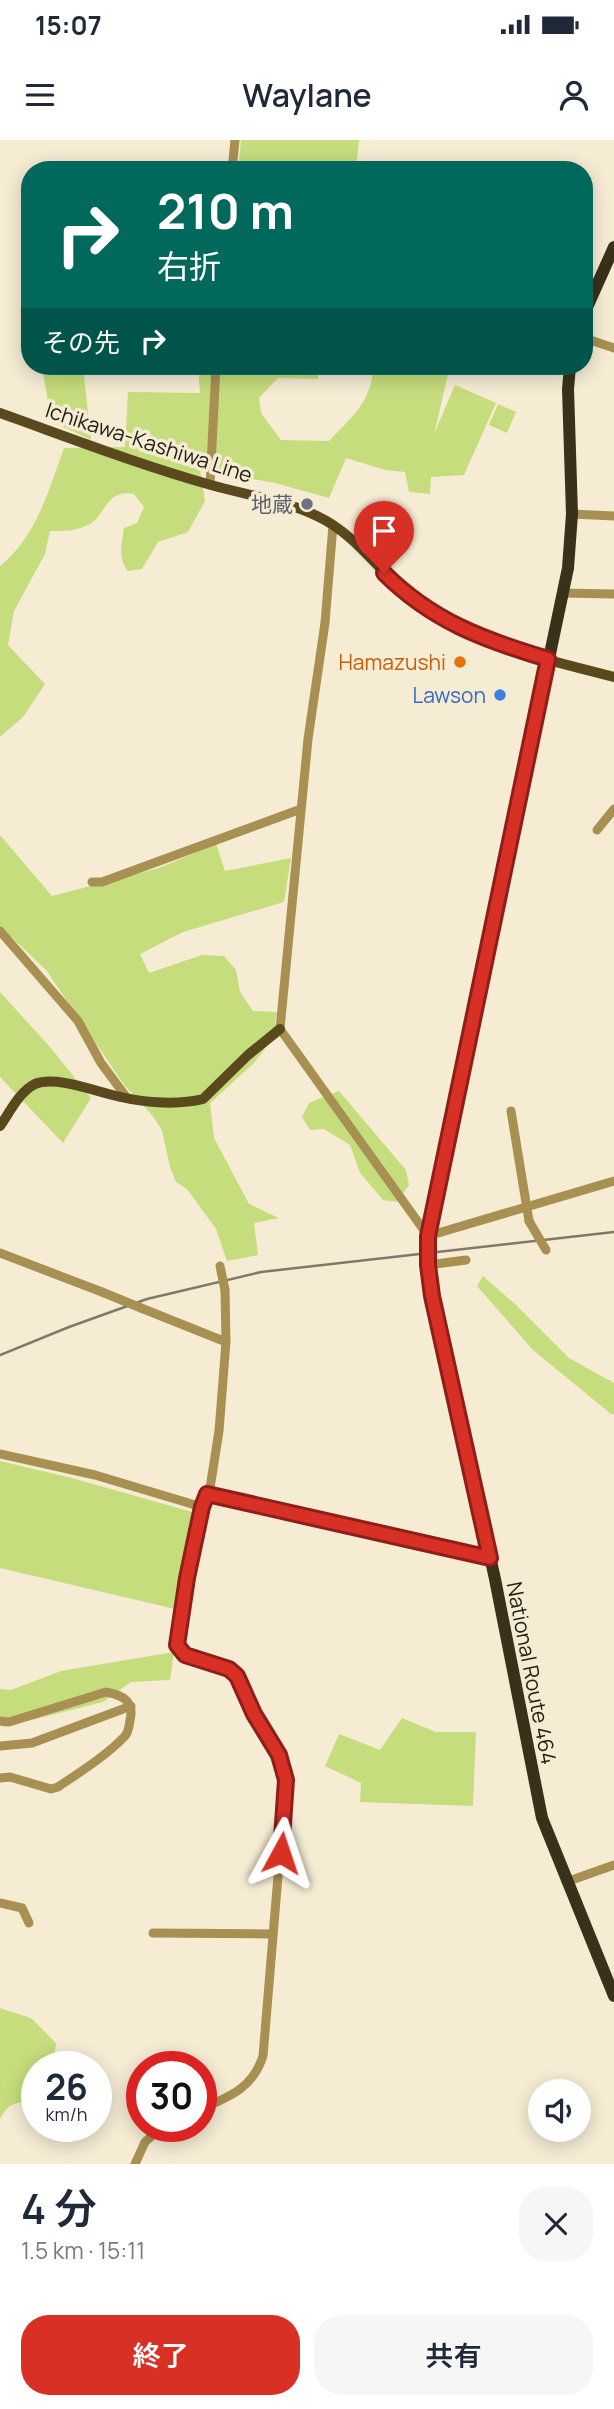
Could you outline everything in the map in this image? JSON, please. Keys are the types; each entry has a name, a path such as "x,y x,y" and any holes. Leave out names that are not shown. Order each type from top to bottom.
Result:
{"highway":[{"path":"593,294 614,247"},
{"path":"428,1236 571,546 569,375"},
{"name":"National Route 464","path":"428,1236 432,1296 490,1558 536,1793 566,1882 614,1996"}],"main road":[{"name":"Ichikawa-Kashiwa Line","path":"0,413 210,485 296,507 333,524 358,545 397,586 438,617 492,642 614,677"},
{"path":"0,1126 19,1098 29,1088 42,1082 72,1085 141,1101 204,1099 248,1055 280,1029"}],"street":[{"path":"233,161 235,140"},
{"path":"593,341 614,348"},
{"path":"210,485 216,375"},
{"path":"572,514 614,516"},
{"path":"333,524 325,624 308,739 280,1029 428,1236 614,1181"},
{"path":"562,593 614,594"},
{"path":"597,830 614,808"},
{"path":"92,882 102,882 301,809"},
{"path":"0,931 78,1021 101,1063 127,1098"},
{"path":"511,1111 529,1221 546,1250"},
{"path":"0,1253 226,1342"},
{"path":"428,1265 466,1260"},
{"path":"217,2102 240,2091 251,2081 260,2065 265,2041 272,1934 286,1796 286,1772 283,1762 254,1714 237,1676 229,1669 185,1655 177,1645 182,1604 202,1507 210,1488 219,1431 226,1342 225,1290 220,1266"},
{"path":"0,1454 95,1475 202,1507"},
{"path":"207,1494 490,1558"},
{"path":"0,1721 9,1722 106,1692 122,1695 131,1706 132,1712 127,1733 90,1765 58,1787 51,1789 10,1777 0,1778"},
{"path":"0,1746 32,1744 131,1706"},
{"path":"566,1882 614,1865"},
{"path":"0,1903 22,1908 29,1923"},
{"path":"153,1933 272,1934"},
{"path":"135,2164 145,2142"}],"green space":[{"path":"241,140 359,140 357,161 239,161"},
{"path":"43,375 84,375 91,440 51,421"},
{"path":"199,375 318,375 318,379 278,378 259,398 261,413 281,440 329,441 365,399 372,375 448,375 434,434 455,385 496,403 464,475 431,477 430,494 409,492 405,472 385,470 346,458 329,498 275,483 200,470 205,501 188,532 158,542 142,569 128,571 121,556 124,528 137,523 144,507 134,494 125,493 112,498 90,524 71,530 50,531 45,554 14,611 8,645 45,684 23,717 0,737 0,566 32,527 47,496 64,448 125,447 128,392 200,393"},
{"path":"498,404 516,412 507,433 489,425"},
{"path":"0,835 52,896 159,868 216,844 225,871 291,858 284,902 183,932 140,954 149,973 202,955 224,956 236,970 240,992 253,1011 277,1012 275,1023 279,1037 270,1042 254,1063 210,1103 214,1138 249,1204 279,1218 254,1223 258,1255 227,1261 216,1229 187,1189 176,1182 162,1130 152,1115 125,1086 46,970 0,926"},
{"path":"0,992 50,1047 91,1098 63,1143 0,1077"},
{"path":"339,1091 406,1170 409,1185 397,1202 383,1200 360,1173 350,1145 324,1129 310,1130 302,1117 309,1103"},
{"path":"483,1276 569,1358 614,1383 614,1414 533,1350 477,1286"},
{"path":"0,1461 192,1512 175,1609 0,1568"},
{"path":"174,1652 170,1680 131,1682 103,1702 4,1727 0,1725 0,1689 11,1690 61,1671"},
{"path":"402,1718 436,1732 476,1732 473,1806 360,1802 361,1783 325,1766 339,1734 380,1750"},
{"path":"0,2008 31,2018 56,2043 55,2051 21,2051 21,2103 11,2106 0,2119"}],"railway":[{"path":"0,1355 147,1299 261,1272 614,1232"}],"place":[{"name":"地蔵","path":"307,504"},
{"name":"Hamazushi","path":"460,662"},
{"name":"Lawson","path":"500,695"}],"route":[{"path":"281,1853 286,1796 286,1772 283,1762 254,1714 237,1676 229,1669 185,1655 177,1645 187,1578 203,1501 207,1494 490,1558 432,1296 427,1248 434,1200 548,659 492,642 438,617 417,603 384,573"}]}
